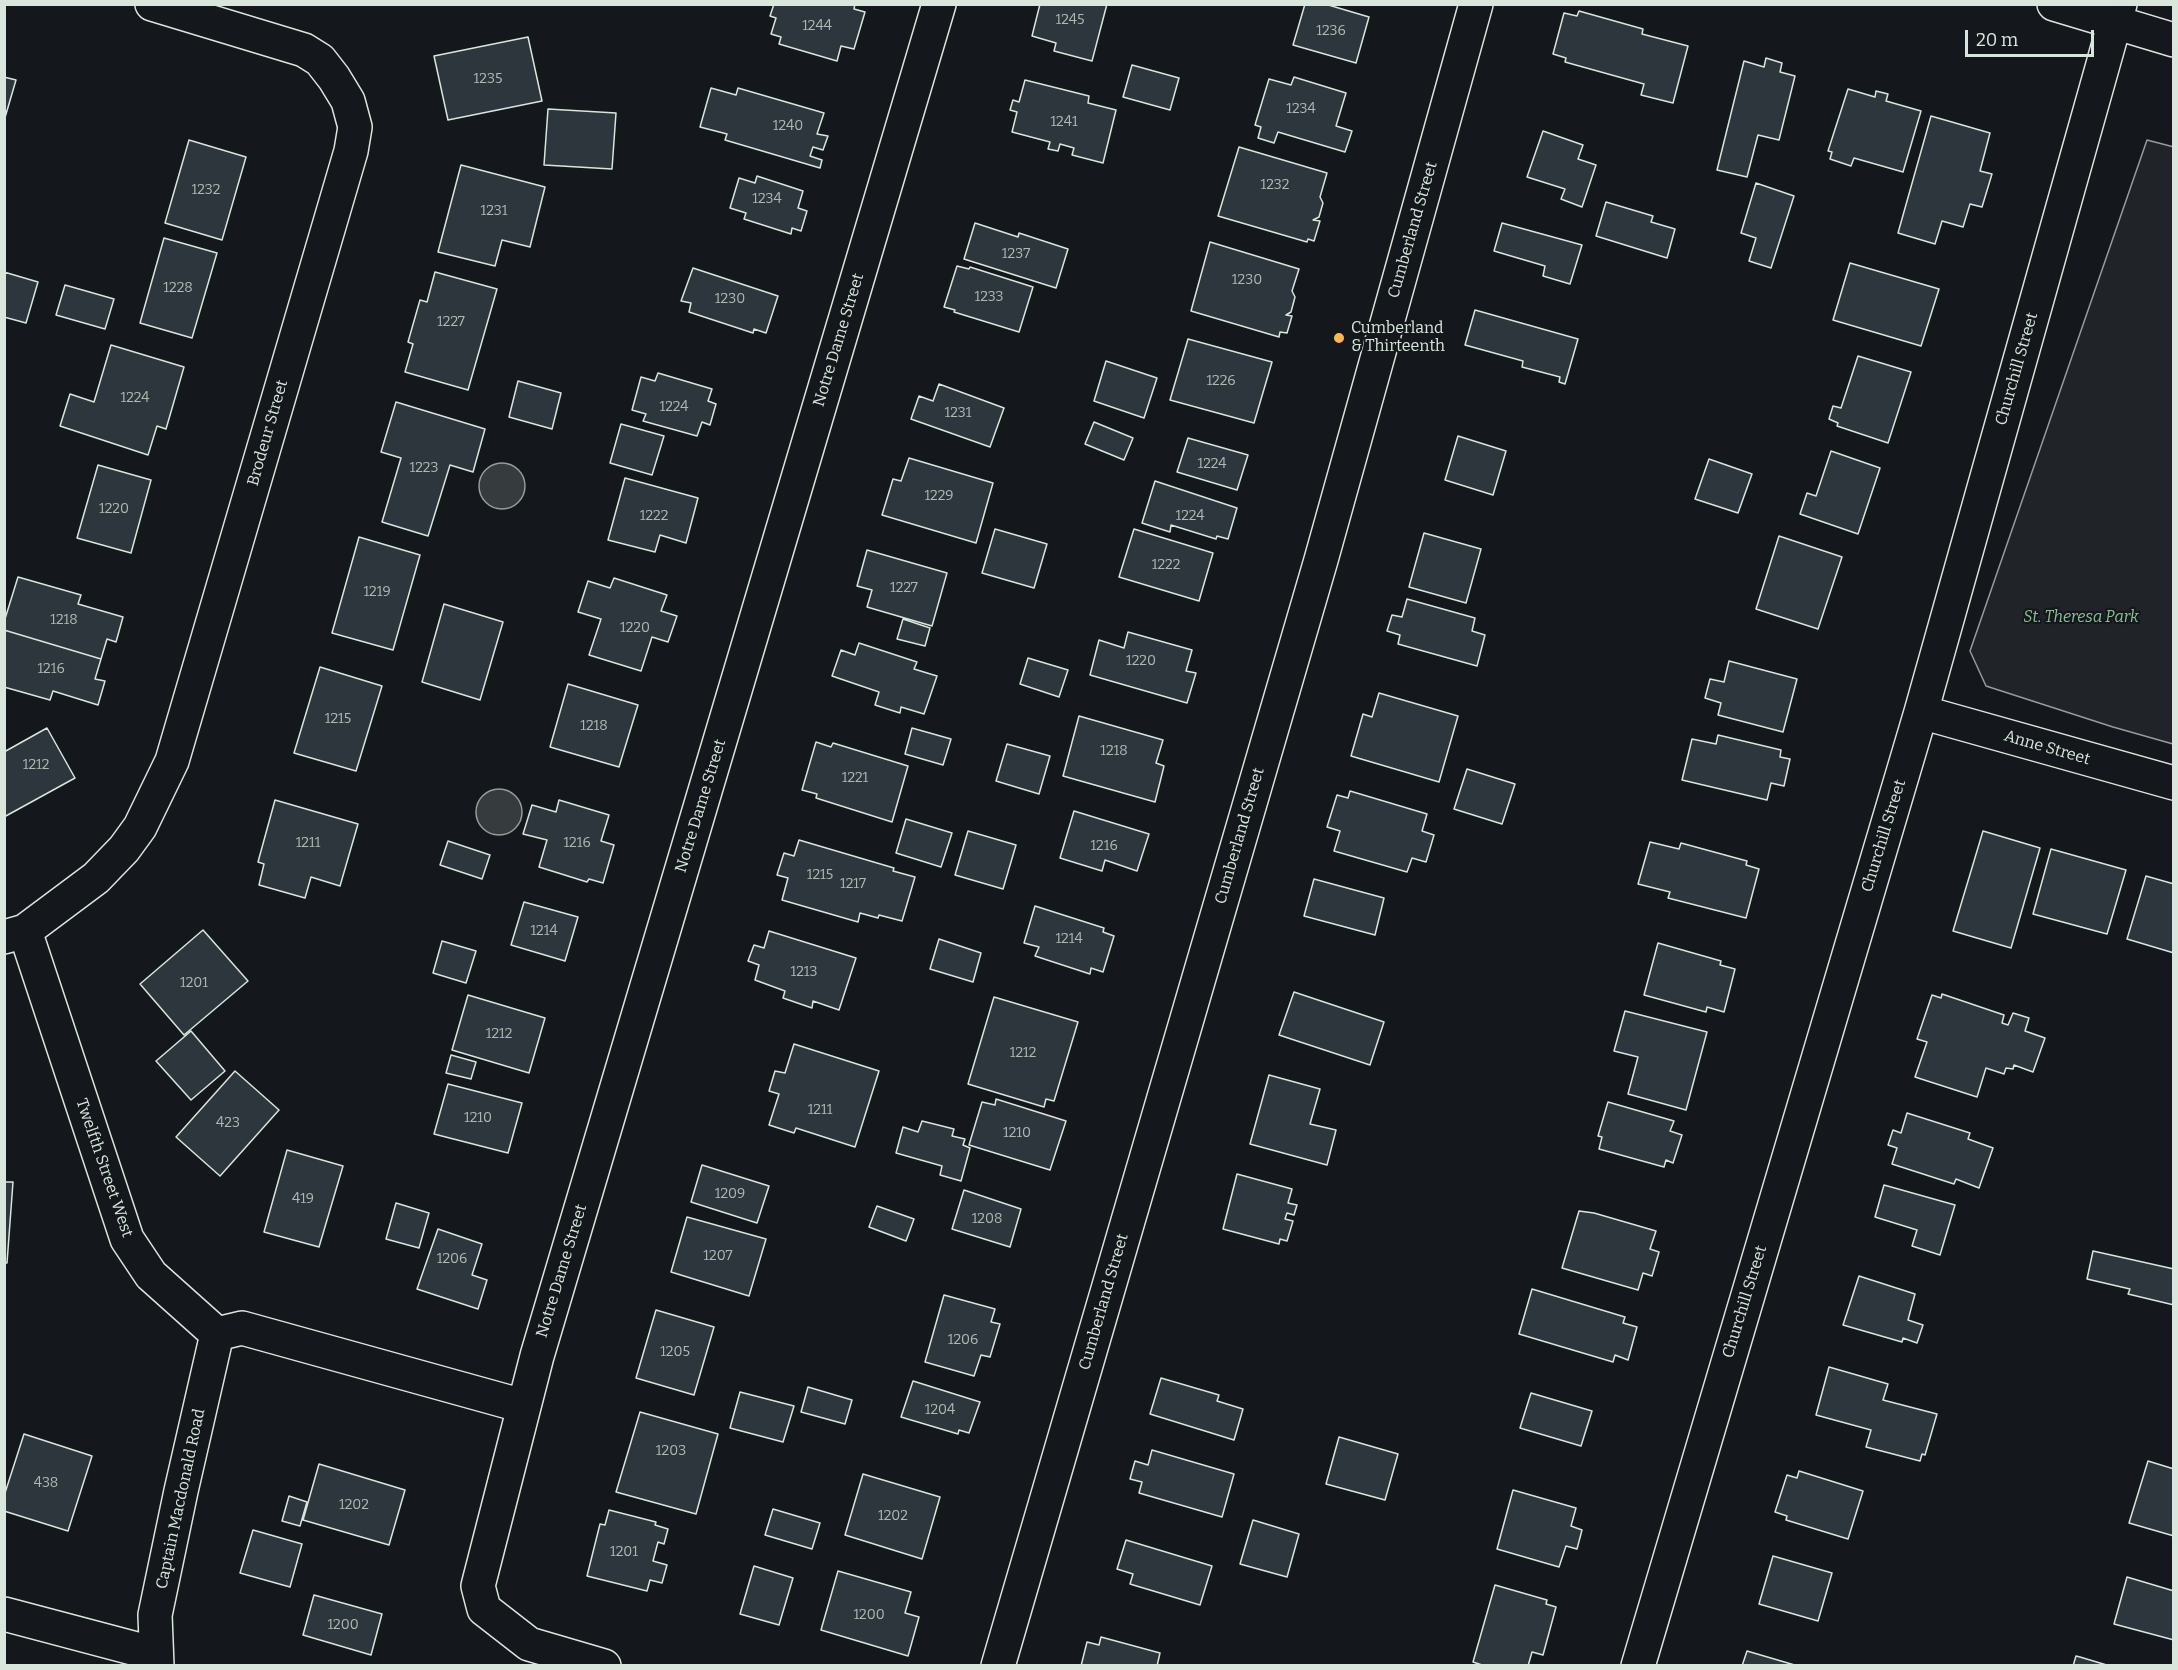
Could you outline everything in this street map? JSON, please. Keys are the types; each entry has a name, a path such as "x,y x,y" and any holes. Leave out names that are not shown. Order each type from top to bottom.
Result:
{"street":[{"name":"Brodeur Street","path":"15,934 96,878 124,849 140,827 172,761 351,151 355,127 348,101 334,78 320,60 304,50 152,4"},
{"name":"Notre Dame Street","path":"604,1665 529,1644 484,1609 478,1586 523,1406 939,4"},
{"name":"Cumberland Street","path":"998,1665 1322,560 1476,4"},
{"path":"2054,4 2118,14 2174,40"},
{"name":"Churchill Street","path":"1638,1665 1921,712 2118,14"},
{"name":"Anne Street","path":"1921,712 2174,783"},
{"name":"Twelfth Street West","path":"15,934 127,1239 151,1275 217,1334"},
{"path":"217,1334 242,1328 523,1406"},
{"name":"Captain Macdonald Road","path":"156,1660 155,1615 217,1334"},
{"path":"4,1614 156,1660"}],"green space":[{"name":"St. Theresa Park","path":"2147,140 2174,147 2173,744 1986,686 1970,651"}],"shaded area":[{"path":"502,463 511,464 518,470 524,477 524,495 518,502 511,508 502,509 493,508 486,502 480,495 479,486 480,477 486,470 493,464"},
{"path":"499,789 508,790 516,795 521,803 521,821 516,829 508,834 499,835 490,834 482,829 477,821 476,812 477,803 482,795 490,790"}],"building":[{"path":"774,4 855,4 854,9 865,12 854,49 841,46 837,61 779,44 781,37 771,34 776,18 770,16"},
{"path":"1040,4 1107,4 1092,61 1054,51 1056,43 1032,36"},
{"path":"1305,4 1325,4 1369,17 1356,63 1293,45"},
{"path":"1579,11 1643,29 1642,34 1688,46 1673,103 1641,95 1644,84 1565,62 1566,58 1553,54 1564,13 1577,16"},
{"path":"528,37 542,101 448,120 434,56"},
{"path":"1766,58 1782,63 1780,72 1795,76 1779,140 1758,135 1747,177 1717,170 1744,61 1764,67"},
{"path":"1132,65 1179,78 1170,110 1123,97"},
{"path":"4,77 16,80 4,121"},
{"path":"1294,77 1346,93 1336,126 1352,131 1345,152 1278,132 1274,143 1258,138 1261,127 1255,125 1269,79 1291,85"},
{"path":"1025,80 1089,96 1088,103 1116,110 1103,163 1072,155 1074,148 1060,144 1058,151 1048,149 1050,142 1012,132 1017,112 1010,110 1013,100 1019,102"},
{"path":"711,88 736,95 738,88 824,113 817,134 828,136 823,150 813,147 810,156 822,160 820,168 725,140 727,134 700,127"},
{"path":"1848,89 1875,97 1876,91 1888,94 1886,101 1921,111 1903,172 1854,158 1851,166 1830,159 1832,152 1828,151"},
{"path":"548,109 616,113 612,169 544,165"},
{"path":"1931,116 1990,133 1980,171 1992,174 1982,207 1970,204 1963,227 1942,221 1935,244 1898,233"},
{"path":"1543,131 1583,145 1578,159 1596,165 1582,207 1561,199 1565,189 1527,177"},
{"path":"189,140 246,157 222,240 165,223"},
{"path":"1239,147 1327,173 1320,197 1323,203 1319,217 1313,220 1320,221 1314,241 1308,239 1307,242 1218,216"},
{"path":"461,165 545,187 530,247 502,240 495,266 438,252"},
{"path":"757,176 803,191 798,208 807,211 801,231 792,228 791,234 744,219 746,213 730,208 739,178 755,183"},
{"path":"1756,183 1794,196 1771,268 1749,261 1756,238 1741,233"},
{"path":"1606,202 1653,216 1651,222 1675,229 1667,258 1596,236"},
{"path":"975,223 1018,237 1019,233 1068,249 1056,288 964,259"},
{"path":"1502,223 1582,245 1570,284 1543,276 1545,266 1494,251"},
{"path":"164,238 217,253 192,338 140,323"},
{"path":"1210,242 1299,269 1292,291 1295,297 1291,312 1286,315 1292,316 1287,333 1280,332 1279,337 1191,311"},
{"path":"1850,263 1939,289 1921,346 1833,320"},
{"path":"957,266 969,269 970,267 1033,287 1019,332 944,307"},
{"path":"693,268 778,296 766,333 754,329 753,333 689,312 691,303 681,301"},
{"path":"4,272 38,282 26,323 4,317"},
{"path":"435,272 497,289 468,390 405,372 413,344 408,342 420,300 427,302"},
{"path":"65,285 114,299 105,329 56,315"},
{"path":"1475,310 1578,339 1565,384 1559,382 1560,377 1522,367 1523,361 1465,345"},
{"path":"1188,339 1272,362 1254,423 1170,400"},
{"path":"111,345 184,367 166,429 157,426 148,455 60,426 70,394 94,402"},
{"path":"1858,356 1911,372 1888,443 1837,426 1838,423 1829,419 1833,406 1841,408"},
{"path":"1106,361 1157,378 1144,418 1094,401"},
{"path":"658,373 712,389 708,401 716,404 710,425 702,422 697,436 643,421 646,414 632,410 641,377 655,381"},
{"path":"518,381 561,393 552,429 509,417"},
{"path":"939,384 1004,408 990,447 911,419 919,396 933,401"},
{"path":"396,402 485,429 473,472 450,465 428,536 382,522 401,458 381,452"},
{"path":"1094,422 1133,438 1124,460 1085,444"},
{"path":"621,424 664,436 652,475 610,463"},
{"path":"1458,436 1506,451 1493,495 1445,480"},
{"path":"1188,438 1248,455 1237,490 1177,472"},
{"path":"1831,451 1880,468 1858,534 1800,514 1807,493 1816,496"},
{"path":"909,458 993,483 976,543 882,515 893,479 901,481"},
{"path":"1709,459 1752,474 1738,513 1695,499"},
{"path":"98,465 151,480 131,553 77,538"},
{"path":"625,478 698,498 686,543 660,535 655,552 608,540"},
{"path":"1155,481 1237,508 1228,539 1217,536 1216,539 1171,525 1170,532 1142,523"},
{"path":"995,529 1047,544 1034,588 982,573"},
{"path":"1134,529 1213,553 1199,601 1119,577"},
{"path":"1424,533 1481,549 1466,603 1409,587"},
{"path":"1779,536 1842,557 1818,629 1756,609"},
{"path":"359,537 420,555 393,650 332,633"},
{"path":"867,550 947,573 932,626 867,607 872,590 857,586"},
{"path":"18,577 81,595 78,604 123,617 116,642 107,639 101,659 4,630 4,622"},
{"path":"614,578 667,595 661,611 677,616 668,642 652,637 641,671 589,655 601,619 578,612 588,581 610,588"},
{"path":"1407,599 1475,618 1472,631 1485,635 1477,666 1398,644 1400,635 1387,631 1392,615 1402,617"},
{"path":"444,604 503,622 480,700 422,682"},
{"path":"903,619 930,628 925,646 897,639"},
{"path":"4,630 101,659 95,679 105,681 98,705 53,691 50,700 4,687"},
{"path":"1128,632 1192,650 1186,671 1196,673 1187,703 1090,675 1099,640 1124,648"},
{"path":"859,643 917,662 914,669 937,676 924,714 901,707 900,713 875,705 879,692 832,676 841,650 855,655"},
{"path":"1028,658 1068,670 1059,697 1020,684"},
{"path":"1729,661 1797,679 1783,732 1718,715 1721,703 1705,698 1710,679 1724,682"},
{"path":"320,667 382,686 356,771 294,753"},
{"path":"568,684 638,705 619,767 550,747"},
{"path":"1379,693 1458,716 1439,782 1351,756 1363,714 1372,717"},
{"path":"1079,716 1163,740 1156,763 1164,766 1155,802 1063,776"},
{"path":"47,728 75,778 4,817 4,752"},
{"path":"912,728 951,739 943,765 905,754"},
{"path":"1718,735 1781,750 1780,757 1790,759 1784,786 1771,783 1767,800 1682,780 1692,739 1716,744"},
{"path":"816,742 831,747 833,743 908,766 892,822 816,798 817,794 802,790"},
{"path":"1007,744 1050,756 1039,794 996,781"},
{"path":"1467,769 1515,784 1502,824 1454,809"},
{"path":"1350,791 1427,814 1422,831 1434,835 1426,862 1412,858 1407,872 1334,851 1340,831 1327,827 1337,795 1348,798"},
{"path":"275,800 358,824 340,886 311,877 305,898 259,885 264,864 258,862"},
{"path":"559,800 609,815 601,841 614,845 603,883 589,879 587,882 539,867 547,840 523,834 532,805 556,812"},
{"path":"1074,811 1149,834 1137,871 1105,860 1102,871 1060,858"},
{"path":"906,819 952,833 941,867 896,853"},
{"path":"968,831 1016,845 1003,889 955,875"},
{"path":"1983,831 2040,848 2011,948 1953,931"},
{"path":"799,840 894,868 893,871 915,877 902,921 860,913 858,922 782,900 788,878 777,875 784,853 794,856"},
{"path":"448,841 490,855 482,879 440,865"},
{"path":"1650,842 1679,849 1681,843 1747,861 1746,865 1759,869 1746,918 1668,898 1670,892 1638,884"},
{"path":"2051,849 2126,870 2107,934 2033,914"},
{"path":"2146,876 2174,884 2174,953 2127,939"},
{"path":"1314,879 1384,898 1375,935 1304,916"},
{"path":"524,902 578,917 565,961 511,945"},
{"path":"1035,906 1104,928 1103,932 1114,936 1103,972 1091,968 1090,974 1035,956 1039,947 1024,943"},
{"path":"203,930 248,981 184,1035 140,984"},
{"path":"769,931 856,958 839,1010 813,1001 812,1008 783,998 785,991 755,980 759,965 748,961 754,945 764,948"},
{"path":"939,939 981,953 973,982 930,969"},
{"path":"442,941 476,951 466,983 433,973"},
{"path":"1658,943 1721,961 1720,965 1735,969 1724,1012 1707,1007 1706,1012 1644,995"},
{"path":"1294,992 1384,1022 1370,1065 1279,1035"},
{"path":"1942,994 2004,1015 2002,1023 2008,1025 2013,1013 2029,1018 2025,1031 2045,1038 2033,1072 2014,1065 2013,1069 2006,1068 2004,1074 1986,1068 1977,1097 1915,1077 1927,1042 1917,1039 1932,995 1941,998"},
{"path":"468,995 545,1018 529,1073 452,1050"},
{"path":"994,997 1078,1022 1054,1101 1046,1099 1044,1107 968,1084"},
{"path":"1625,1011 1707,1032 1686,1110 1628,1094 1638,1057 1614,1051"},
{"path":"191,1031 225,1071 191,1100 156,1061"},
{"path":"794,1044 879,1071 855,1147 796,1128 794,1133 769,1125 779,1094 769,1091 775,1071 785,1073"},
{"path":"451,1055 476,1062 471,1079 446,1073"},
{"path":"235,1071 279,1110 220,1176 176,1137"},
{"path":"1269,1075 1320,1089 1310,1124 1336,1130 1327,1165 1250,1144"},
{"path":"448,1084 522,1103 508,1153 434,1134"},
{"path":"996,1099 1066,1121 1050,1170 969,1145 982,1102 995,1105"},
{"path":"1608,1102 1674,1121 1670,1131 1682,1135 1673,1163 1666,1160 1664,1167 1599,1149 1602,1137 1598,1136"},
{"path":"1907,1113 1970,1133 1968,1139 1993,1148 1979,1188 1956,1179 1954,1184 1892,1164 1897,1148 1888,1145 1893,1130 1901,1133"},
{"path":"922,1121 954,1129 952,1136 965,1139 963,1145 970,1148 961,1181 940,1175 942,1166 896,1153 903,1127 918,1132"},
{"path":"287,1150 343,1166 319,1247 264,1232"},
{"path":"702,1165 769,1186 757,1223 691,1202"},
{"path":"1237,1174 1292,1189 1288,1203 1297,1205 1294,1215 1287,1213 1285,1219 1293,1221 1287,1241 1280,1239 1279,1244 1223,1229"},
{"path":"4,1182 13,1182 7,1263 4,1263"},
{"path":"1884,1185 1955,1205 1940,1255 1912,1246 1917,1230 1875,1217"},
{"path":"964,1190 1021,1209 1010,1247 952,1229"},
{"path":"396,1203 429,1213 419,1248 386,1239"},
{"path":"877,1206 914,1219 906,1241 869,1227"},
{"path":"1579,1211 1594,1213 1656,1231 1650,1249 1659,1252 1652,1276 1643,1273 1638,1290 1562,1268"},
{"path":"687,1217 766,1239 749,1296 671,1272"},
{"path":"438,1229 482,1244 472,1275 487,1280 478,1309 417,1289"},
{"path":"2093,1251 2174,1269 2174,1305 2128,1294 2130,1289 2087,1279"},
{"path":"1859,1276 1915,1294 1908,1320 1923,1325 1917,1343 1903,1338 1902,1342 1843,1325"},
{"path":"1532,1289 1625,1317 1623,1323 1637,1327 1628,1360 1615,1355 1613,1362 1519,1334"},
{"path":"944,1295 995,1309 991,1322 1000,1324 990,1357 981,1355 974,1376 925,1362"},
{"path":"656,1310 714,1327 694,1395 636,1378"},
{"path":"1829,1367 1888,1384 1883,1400 1937,1414 1925,1455 1922,1454 1920,1461 1866,1447 1871,1430 1816,1415"},
{"path":"1161,1378 1219,1395 1217,1401 1243,1409 1234,1440 1150,1414"},
{"path":"913,1381 980,1402 969,1433 959,1430 958,1434 901,1417"},
{"path":"808,1387 852,1400 845,1424 801,1412"},
{"path":"740,1392 794,1406 783,1442 730,1428"},
{"path":"1531,1393 1592,1411 1581,1446 1520,1428"},
{"path":"640,1412 718,1434 696,1514 616,1492"},
{"path":"24,1434 92,1456 68,1531 4,1511 4,1496"},
{"path":"1339,1437 1398,1454 1385,1500 1326,1484"},
{"path":"1152,1450 1234,1474 1222,1517 1139,1493 1142,1482 1130,1479 1135,1461 1148,1465"},
{"path":"2148,1461 2174,1469 2174,1536 2129,1523"},
{"path":"319,1464 405,1490 389,1545 303,1520"},
{"path":"1799,1471 1863,1491 1848,1539 1786,1520 1787,1516 1775,1512 1787,1475 1797,1478"},
{"path":"863,1474 940,1497 922,1559 845,1535"},
{"path":"1513,1490 1576,1508 1571,1526 1582,1530 1577,1549 1566,1546 1559,1567 1497,1549"},
{"path":"289,1496 307,1502 300,1526 282,1521"},
{"path":"773,1509 820,1523 812,1549 765,1535"},
{"path":"609,1510 656,1522 655,1525 668,1529 664,1544 658,1542 653,1561 667,1565 662,1583 650,1580 647,1591 587,1576 600,1524 605,1525"},
{"path":"1253,1520 1299,1534 1287,1577 1240,1564"},
{"path":"253,1530 302,1544 290,1587 240,1573"},
{"path":"1126,1540 1212,1566 1200,1605 1130,1584 1133,1574 1117,1569"},
{"path":"1773,1556 1832,1573 1818,1621 1759,1604"},
{"path":"754,1566 793,1578 779,1625 740,1614"},
{"path":"838,1571 911,1592 905,1613 919,1617 908,1656 821,1630"},
{"path":"2127,1577 2174,1591 2174,1640 2114,1624"},
{"path":"1495,1585 1547,1600 1546,1604 1556,1607 1543,1655 1532,1652 1528,1666 1485,1666 1473,1662"},
{"path":"314,1595 382,1614 371,1655 303,1635"},
{"path":"1101,1637 1160,1653 1157,1666 1081,1666 1087,1642 1099,1645"},
{"path":"1747,1651 1798,1666 1742,1666"},
{"path":"2076,1656 2080,1657 2110,1666 2073,1666"}],"place":[{"name":"Cumberland & Thirteenth","path":"1339,338"}]}
